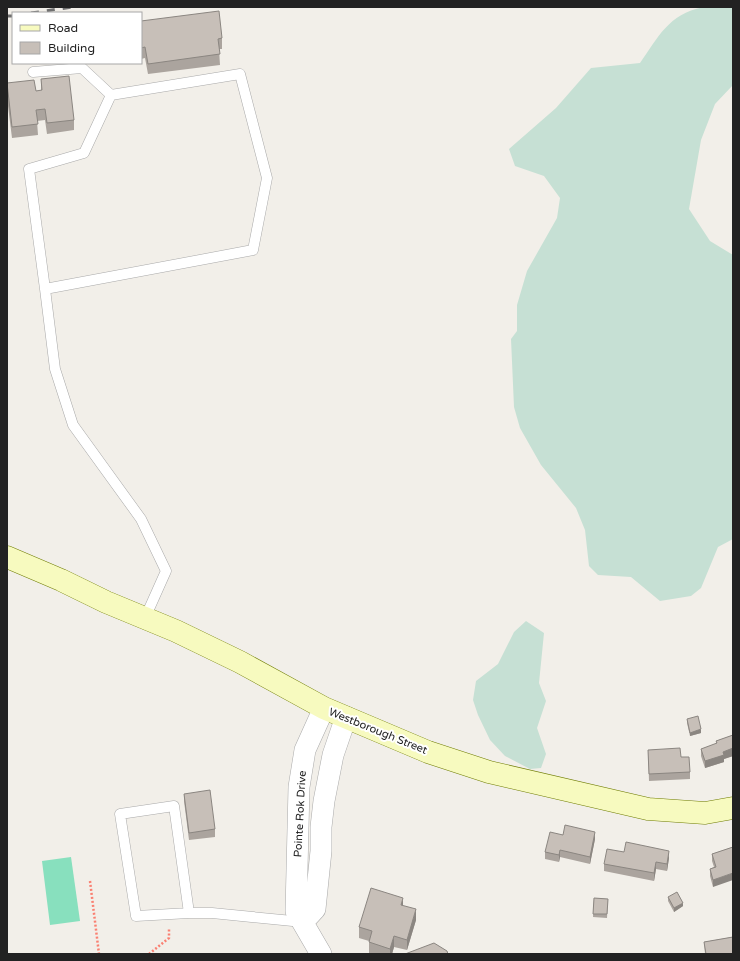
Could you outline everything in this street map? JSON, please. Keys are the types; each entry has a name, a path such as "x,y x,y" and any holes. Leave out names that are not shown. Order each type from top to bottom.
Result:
{"street":[{"name":"Westborough Street","path":"7,557 106,602 176,631 240,662 324,708 428,752 489,772 648,809 705,813 733,808"},
{"name":"Pointe Rok Drive","path":"321,954 296,911 299,787 304,750 324,708"},
{"name":"Pointe Rok Drive","path":"303,922 315,909 324,801 333,755 346,717"}],"lane":[{"path":"33,72 82,68 111,95"},
{"path":"45,289 254,250 267,178 240,74 111,95"},
{"path":"111,95 84,153 29,169 55,369 73,425 141,520 166,571 145,618"},
{"path":"189,913 174,806 120,814 136,916 212,913 303,922"}],"path":[{"path":"90,881 99,954"},
{"path":"149,954 169,938 168,914"}],"green space":[{"path":"703,7 733,7 733,85 715,104 701,140 689,209 710,241 733,255 733,539 718,547 701,588 691,596 660,601 631,577 598,575 589,566 585,530 576,508 541,465 520,428 514,407 511,339 517,331 517,305 527,271 557,218 560,198 544,176 515,166 509,149 556,108 591,68 640,63 659,36 673,21 681,15"},
{"path":"526,621 544,633 539,683 546,701 537,728 546,754 541,768 530,769 505,756 490,740 478,715 473,700 476,681 498,664 514,632"},
{"path":"71,857 80,921 50,925 42,861"}],"building":[{"path":"219,11 222,38 218,39 220,54 148,64 145,47 142,48 142,21"},
{"path":"69,76 74,120 47,123 45,109 36,110 38,124 12,127 7,83 34,80 36,91 42,90 41,79"},
{"path":"698,716 701,729 690,733 687,719"},
{"path":"733,735 733,748 723,752 724,755 705,761 701,749 717,743 716,741"},
{"path":"680,748 681,757 689,757 690,772 649,774 648,750"},
{"path":"210,790 215,829 189,833 184,794"},
{"path":"565,825 595,832 590,857 560,850 559,855 545,852 550,832 563,835"},
{"path":"626,842 669,851 667,864 656,862 654,873 604,864 607,849 624,852"},
{"path":"733,847 733,873 713,880 710,869 716,867 712,854"},
{"path":"371,888 403,898 401,905 416,909 407,940 394,936 390,949 369,942 372,931 359,927"},
{"path":"677,892 683,903 674,908 668,897"},
{"path":"594,898 608,899 607,914 593,914"},
{"path":"733,937 733,954 706,954 704,942"},
{"path":"434,943 447,951 448,954 405,954"}],"railway":[{"path":"38,12 73,7"},
{"path":"7,16 12,16"}]}
